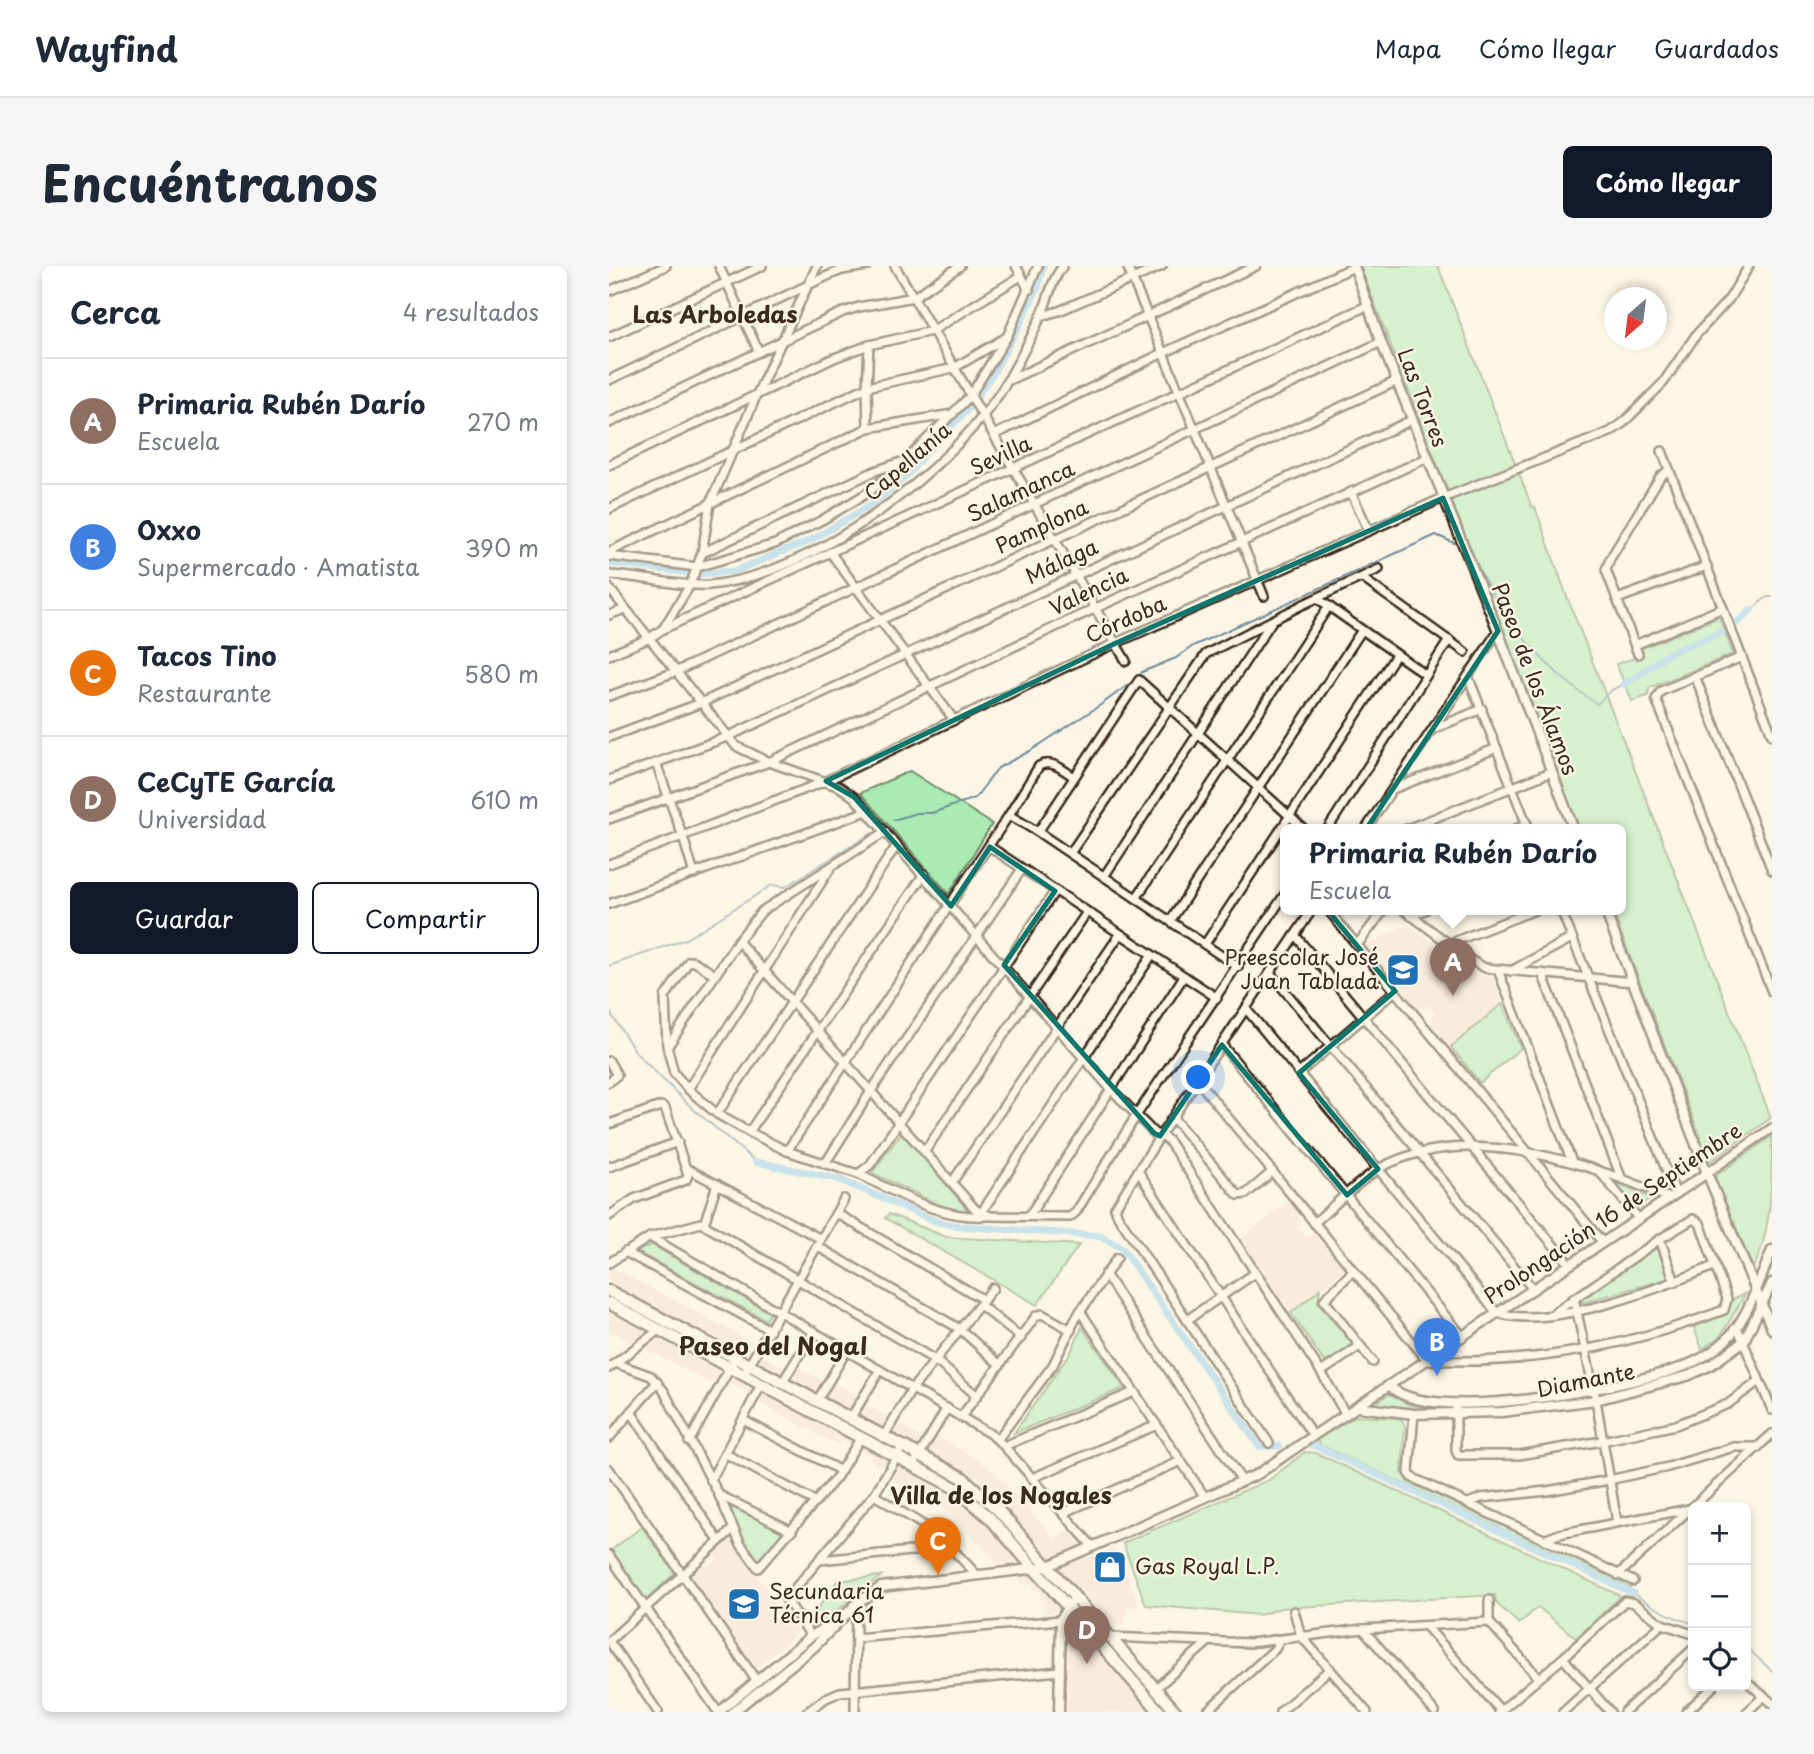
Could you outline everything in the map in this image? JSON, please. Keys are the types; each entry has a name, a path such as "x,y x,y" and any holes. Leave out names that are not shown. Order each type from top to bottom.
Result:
{"main road":[{"path":"609,1291 660,1329 732,1362"},
{"path":"609,1303 630,1308 747,1370 782,1383 963,1478 982,1493 1046,1567 1071,1603 1160,1712"},
{"path":"747,1370 762,1383 957,1489 972,1501 1034,1569 1108,1636 1175,1712"}],"street":[{"path":"609,291 666,266"},
{"path":"719,266 759,352"},
{"path":"609,337 762,266"},
{"path":"663,629 694,576 702,554 710,504 757,394 817,266"},
{"path":"609,380 842,270 867,266"},
{"path":"895,266 1126,661"},
{"path":"609,423 851,309 913,297 960,266"},
{"path":"1016,266 1029,290"},
{"path":"1029,290 1038,266"},
{"name":"Capellanía","path":"609,554 694,576 731,581 762,572 824,545 899,498 934,467 1007,381 1041,316 1063,266"},
{"path":"1127,266 1213,467 1264,596"},
{"path":"1041,316 1059,311 1162,266"},
{"path":"1007,381 1256,266"},
{"name":"Córdoba","path":"609,864 826,781 1116,643 1443,498 1601,437 1617,428 1663,383 1696,335 1729,299 1749,266"},
{"path":"994,435 1163,353 1354,267"},
{"name":"Las Torres","path":"1354,267 1460,542"},
{"path":"609,466 834,358 869,345 932,331 1021,276"},
{"name":"Capellanía","path":"609,575 694,576 798,534 869,492 971,397 1007,337 1029,290"},
{"name":"Sevilla","path":"609,655 1369,305"},
{"path":"609,509 867,387 954,368 1007,337"},
{"name":"Salamanca","path":"609,696 675,672 1381,342"},
{"path":"868,428 869,345"},
{"name":"Pamplona","path":"609,737 701,704 1397,382"},
{"path":"609,554 868,428 953,414"},
{"name":"Málaga","path":"609,780 727,737 1412,420"},
{"path":"1662,451 1772,735"},
{"name":"Valencia","path":"609,819 769,762 1096,608 1427,458"},
{"name":"Capellanía","path":"702,554 875,471 907,459"},
{"path":"1638,654 1606,575 1607,566 1660,477 1669,470"},
{"path":"1351,492 1369,531"},
{"name":"Paseo de los Álamos","path":"1460,542 1498,631 1572,824"},
{"path":"824,545 907,653 954,720"},
{"path":"1617,600 1707,566"},
{"path":"1071,852 1206,654 1378,569"},
{"path":"1362,578 1465,652"},
{"path":"609,588 727,737 742,750 851,793 1110,1088 1136,1116 1168,1140 1346,1415"},
{"path":"1317,598 1426,675"},
{"path":"1137,897 1329,607"},
{"path":"1635,645 1723,608"},
{"path":"609,615 625,609"},
{"path":"1105,875 1273,620"},
{"path":"1171,920 1362,630"},
{"path":"1369,824 1498,631"},
{"path":"1331,824 1449,640"},
{"path":"1285,824 1397,655"},
{"path":"1742,657 1658,694 1657,702 1769,974 1772,992"},
{"path":"1468,676 1527,824"},
{"path":"1695,676 1772,870"},
{"path":"1038,832 1139,680 1299,824"},
{"path":"1433,729 1482,709"},
{"path":"1392,789 1497,748"},
{"path":"656,763 694,874"},
{"path":"787,1152 990,847 1039,766 1052,764 1074,777"},
{"path":"1419,824 1551,772"},
{"path":"609,904 867,811"},
{"path":"1009,815 1071,852 1238,967"},
{"path":"1205,943 1280,831"},
{"path":"667,1046 738,941 762,911 885,832"},
{"path":"717,1114 897,845"},
{"path":"990,847 1217,998"},
{"path":"688,1089 833,866"},
{"path":"825,1164 871,1091 1022,869"},
{"path":"749,1132 924,874"},
{"path":"858,1174 870,1165 1055,891"},
{"path":"715,975 689,961 665,997 667,1046 674,1073 717,1114 787,1152 858,1174 937,1211 972,1217 1070,1217 1074,1215 1136,1116 1280,902"},
{"path":"925,1151 1087,912"},
{"path":"1269,1443 1116,1212 1117,1204 1160,1136 1309,915"},
{"path":"1332,915 1603,1243"},
{"path":"1357,945 1380,915"},
{"path":"1448,944 1522,915"},
{"path":"1563,915 1673,1196"},
{"path":"1607,915 1707,1173 1772,1329"},
{"path":"1411,916 1478,965 1498,970 1633,982"},
{"path":"953,1181 1120,934"},
{"path":"1295,935 1570,1265"},
{"path":"1510,971 1572,938"},
{"path":"738,941 981,1213 991,1216"},
{"path":"981,1213 1152,955"},
{"path":"1498,970 1572,1162"},
{"path":"1270,973 1533,1289"},
{"path":"1542,973 1621,1177"},
{"path":"1029,1216 1184,976"},
{"path":"1299,1073 1395,991"},
{"path":"1247,1010 1497,1313 1520,1318 1577,1310 1627,1299 1714,1266"},
{"path":"1222,1045 1462,1337"},
{"path":"609,1061 617,1075 609,1082"},
{"path":"1198,1081 1427,1360 1464,1362 1527,1359 1643,1338 1724,1310 1727,1299 1697,1220 1689,1219 1554,1314"},
{"path":"609,1124 665,1108 687,1172 686,1180 634,1199 609,1216"},
{"path":"1173,1118 1238,1195 1246,1195 1272,1172"},
{"name":"Prolongación 16 de Septiembre","path":"837,1621 856,1604 890,1584 1046,1567 1269,1469 1313,1436 1772,1128"},
{"path":"609,1167 678,1142"},
{"path":"1314,1223 1378,1170 1420,1153 1471,1147 1572,1162 1673,1196"},
{"path":"1599,1170 1639,1219"},
{"path":"1138,1171 1313,1436"},
{"path":"687,1172 717,1184 960,1329 1000,1365"},
{"path":"704,1224 717,1184"},
{"path":"747,1370 844,1199"},
{"path":"836,1213 982,1303 1021,1338"},
{"path":"609,1263 650,1237 696,1223 704,1224 935,1360 976,1395"},
{"path":"650,1237 998,1439 1092,1546"},
{"path":"1660,1239 1675,1282"},
{"name":"Diamante","path":"1389,1385 1401,1396 1411,1399 1456,1403 1549,1398 1595,1395 1684,1367 1720,1345 1737,1327 1772,1250"},
{"path":"625,1252 770,1330"},
{"path":"998,1439 1053,1366 1080,1311 1117,1258"},
{"path":"1353,1271 1324,1300 1373,1362"},
{"path":"1187,1320 1255,1273"},
{"path":"1105,1274 1242,1481"},
{"name":"Diamante","path":"1358,1407 1456,1414 1550,1407 1699,1372 1744,1341 1772,1283"},
{"path":"884,1436 912,1388 993,1288"},
{"path":"1574,1298 1595,1395 1617,1522"},
{"path":"1080,1311 1205,1497"},
{"path":"961,1416 1038,1315 1042,1314 1071,1329"},
{"path":"1737,1327 1772,1410"},
{"path":"612,1366 660,1329"},
{"path":"782,1383 814,1331"},
{"path":"1321,1373 1360,1346"},
{"path":"817,1401 847,1350"},
{"path":"689,1442 732,1362"},
{"path":"612,1366 644,1372 664,1391 711,1480 733,1529 749,1557 759,1568 841,1471 861,1437"},
{"path":"850,1419 880,1370"},
{"path":"1456,1403 1457,1454 1519,1455 1676,1425 1728,1404 1759,1381"},
{"path":"609,1438 657,1382"},
{"path":"711,1480 762,1383"},
{"path":"1005,1446 1134,1392"},
{"path":"914,1464 947,1408"},
{"path":"631,1412 719,1541"},
{"path":"1414,1413 1409,1472 1411,1477 1633,1581"},
{"path":"743,1420 841,1471"},
{"path":"1032,1478 1157,1425"},
{"path":"1698,1502 1772,1434"},
{"path":"811,1636 786,1599 874,1495 903,1446"},
{"path":"1468,1503 1481,1498 1546,1492 1609,1480 1668,1467 1734,1447 1758,1447"},
{"path":"726,1454 816,1502"},
{"path":"1063,1513 1181,1461"},
{"path":"609,1469 757,1680"},
{"path":"874,1495 928,1526 953,1547 977,1575"},
{"path":"719,1496 792,1531"},
{"path":"1546,1539 1559,1534 1688,1509"},
{"path":"1618,1575 1688,1511"},
{"path":"658,1712 609,1641 733,1529"},
{"path":"819,1560 953,1547"},
{"path":"609,1555 718,1712 811,1636 837,1621"},
{"path":"1489,1600 1489,1622 1538,1677"},
{"path":"1426,1626 1499,1711 1627,1600 1662,1624 1688,1632"},
{"path":"1059,1712 1061,1620 1071,1603"},
{"path":"855,1712 856,1604"},
{"path":"1293,1611 1301,1636 1364,1711"},
{"path":"856,1638 1061,1620"},
{"path":"734,1712 814,1647 837,1621"},
{"path":"1108,1636 1249,1643 1363,1629 1489,1622"},
{"path":"1563,1712 1662,1624"},
{"path":"1363,1629 1435,1712"},
{"path":"1206,1712 1275,1649 1280,1640"},
{"path":"1155,1689 1209,1642"},
{"path":"1625,1712 1688,1653"},
{"path":"1563,1658 1610,1712"},
{"path":"1280,1712 1330,1669"},
{"path":"807,1712 834,1693 1060,1671"},
{"path":"1751,1685 1772,1703"},
{"path":"1686,1712 1709,1691"},
{"path":"1748,1712 1764,1696"}],"highlighted area":[{"path":"1443,498 1498,631 1319,900 1395,991 1299,1073 1378,1169 1347,1195 1222,1045 1160,1136 1154,1133 1004,965 1055,891 990,847 951,906 854,797 826,781 1116,643"}],"shaded area":[{"path":"1408,924 1472,973 1493,978 1502,1004 1451,1047 1431,1025 1430,1019 1435,1014 1427,1004 1422,1009 1416,1007 1365,946"},
{"path":"1288,1201 1300,1218 1301,1224 1297,1227 1306,1237 1316,1236 1342,1267 1341,1271 1291,1313 1241,1239"},
{"path":"613,1268 752,1342 748,1348 783,1367 794,1372 798,1367 830,1386 835,1382 867,1402 865,1405 917,1435 931,1442 936,1435 960,1449 991,1469 1055,1539 1069,1531 1089,1558 1117,1548 1139,1607 1127,1606 1124,1625 1112,1624 1081,1589 1056,1611 1044,1614 1042,1595 1030,1583 1026,1586 1005,1564 998,1564 949,1511 892,1480 895,1472 870,1460 872,1456 843,1441 839,1445 759,1403 761,1398 718,1378 713,1384 609,1330 609,1270"},
{"name":"Secundaria Técnica 61","path":"732,1539 741,1556 799,1631 755,1669 691,1576 703,1561 707,1566 718,1560 714,1553"},
{"path":"1069,1622 1149,1712 1067,1712"}],"green space":[{"path":"1360,266 1438,266 1532,507 1535,507 1566,594 1771,1118 1710,1162 1614,915 1626,915 1626,824 1578,824"},
{"path":"1719,617 1733,654 1649,688 1648,696 1632,701 1616,664 1641,656 1642,648"},
{"path":"910,771 992,824 949,894 860,793"},
{"path":"1502,1004 1521,1048 1480,1083 1451,1047"},
{"path":"902,1132 971,1214 942,1206 872,1173"},
{"path":"1772,1136 1767,1222 1753,1268 1714,1177"},
{"path":"1615,1183 1651,1198 1637,1207"},
{"path":"889,1214 946,1237 1079,1245 1037,1305 885,1218"},
{"path":"652,1245 770,1313 766,1320 637,1252"},
{"path":"1653,1248 1658,1250 1669,1276 1666,1279 1582,1303 1580,1297"},
{"path":"1320,1289 1318,1303 1351,1342 1350,1346 1327,1362 1291,1313"},
{"path":"1746,1293 1720,1337 1702,1349 1694,1327 1727,1314 1733,1299"},
{"path":"1082,1327 1124,1388 1014,1433 1071,1352"},
{"path":"1389,1394 1410,1405 1450,1409 1448,1413 1378,1407 1376,1403"},
{"path":"1356,1416 1400,1418 1405,1425 1402,1473 1408,1482 1633,1585 1629,1588 1320,1445 1317,1440"},
{"path":"1305,1452 1316,1453 1621,1596 1576,1638 1538,1607 1519,1624 1497,1604 1495,1595 1281,1608 1259,1615 1146,1605 1123,1543 1269,1480"},
{"path":"737,1507 782,1532 782,1536 761,1562 756,1561 730,1512 730,1509"},
{"path":"642,1527 675,1573 645,1601 610,1551"},
{"path":"881,1576 815,1628 809,1621 837,1581"}],"waterway":[{"path":"609,563 699,574 735,571 811,540 876,502 909,473 968,409 992,375 1016,332 1038,287 1043,266"},
{"path":"1139,676 1142,672 1176,658 1193,646 1436,535 1454,543"},
{"path":"1480,571 1502,610 1530,645 1545,662 1579,691 1597,704 1612,690 1624,684"},
{"path":"1751,610 1767,597 1772,597"},
{"path":"1624,684 1667,654 1734,625 1751,610"},
{"path":"893,820 917,813 932,813 975,798 998,768 1030,751 1135,680"},
{"path":"609,966 686,939 772,885 785,887 872,833"},
{"path":"609,1011 637,1054 692,1108 756,1162"},
{"path":"756,1162 838,1179 938,1222 959,1226 1101,1236 1122,1248 1259,1446 1279,1446"},
{"path":"1306,1445 1313,1445 1633,1593"},
{"path":"1633,1593 1669,1615 1688,1622"},
{"path":"1751,1652 1772,1671"}],"place":[{"name":"Preescolar José Juan Tablada","path":"1403,970"},
{"name":"Primaria Rubén Darío","path":"1453,996"},
{"name":"Oxxo","path":"1437,1376"},
{"name":"Gas Royal L.P.","path":"1110,1567"},
{"name":"Tacos Tino","path":"938,1575"},
{"name":"Secundaria Técnica 61","path":"744,1604"},
{"name":"CeCyTE García","path":"1087,1664"}],"district":[{"name":"Las Arboledas","path":"715,315"},
{"name":"Paseo del Nogal","path":"773,1347"},
{"name":"Villa de los Nogales","path":"1001,1496"}]}
